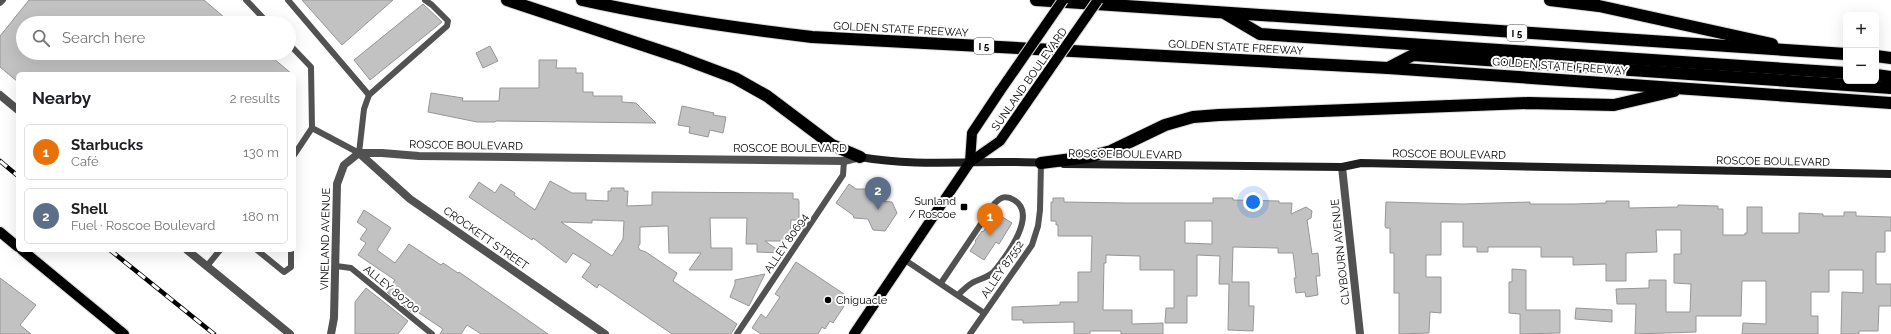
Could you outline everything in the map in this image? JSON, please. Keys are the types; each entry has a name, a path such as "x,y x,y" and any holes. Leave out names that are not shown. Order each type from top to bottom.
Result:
{"highway":[{"path":"507,0 679,57 735,78 767,96 832,145 860,157"},
{"name":"GOLDEN STATE FREEWAY","path":"583,0 730,28 812,37 1388,68 1891,103"},
{"name":"I 5","path":"1036,0 1843,54"},
{"path":"1550,0 1599,6 1810,52"},
{"path":"1223,13 1260,34 1843,73"},
{"path":"1388,68 1413,55 1891,88"},
{"path":"1879,56 1891,58"},
{"path":"1879,76 1891,77"},
{"path":"1041,162 1088,157 1111,151 1165,125 1193,117 1259,113 1528,103 1614,105 1686,88"}],"main road":[{"name":"SUNLAND BOULEVARD","path":"970,162 972,133 1063,0"},
{"name":"SUNLAND BOULEVARD","path":"854,334 970,162 1000,141 1035,93 1098,0"},
{"name":"ROSCOE BOULEVARD","path":"860,157 880,161 1041,162 1085,166 1342,167 1361,163 1891,174"},
{"path":"0,232 16,245"},
{"path":"24,252 124,334"}],"street":[{"path":"0,95 16,108"},
{"name":"ROSCOE BOULEVARD","path":"359,153 419,156 844,161 860,157"},
{"name":"VINELAND AVENUE","path":"331,334 334,318 337,184 344,165 359,153"},
{"name":"CROCKETT STREET","path":"359,153 410,199 605,334"},
{"name":"CLYBOURN AVENUE","path":"1342,167 1360,334"},
{"path":"190,252 290,334"}],"lane":[{"path":"0,3 3,0"},
{"path":"246,0 261,16"},
{"path":"288,0 369,95"},
{"path":"312,128 359,153 364,109 369,95 447,26 448,21 425,0"},
{"path":"296,51 311,67 312,128 296,152"},
{"name":"ALLEY 80694","path":"737,334 843,175 844,161"},
{"name":"ALLEY 87552","path":"970,334 1033,240 1038,226 1040,210 1041,162"},
{"path":"941,283 995,203 1001,198 1008,197 1015,200 1020,204 1023,211 1023,223 1018,236 995,271 988,276 972,282 958,295"},
{"path":"207,266 218,252"},
{"path":"259,252 284,272 291,267 291,252"},
{"path":"905,260 984,313"},
{"name":"ALLEY 80700","path":"336,266 351,268 432,334"}],"building":[{"path":"29,0 204,0 223,16 16,16"},
{"path":"302,0 393,0 342,45"},
{"path":"423,4 442,22 370,80 354,60"},
{"path":"16,16 16,60 275,60 290,72 16,72 16,80 0,67 0,36"},
{"path":"490,46 498,61 483,68 476,53"},
{"path":"539,60 557,60 556,68 576,68 576,73 583,73 583,92 593,92 593,96 622,96 622,102 636,103 656,123 477,122 428,112 431,93 463,98 462,101 499,101 500,88 539,88"},
{"path":"682,106 714,113 713,115 726,117 723,133 710,130 708,137 689,133 690,127 678,125"},
{"path":"550,181 572,193 586,193 586,200 608,201 608,191 611,191 611,188 624,188 624,191 628,191 627,206 652,205 652,192 793,193 793,199 798,199 799,201 799,220 791,220 790,241 765,241 782,253 757,252 757,244 746,244 747,218 710,218 711,248 732,248 732,270 689,270 701,253 669,253 668,226 640,227 640,244 638,247 640,250 646,252 677,273 673,281 737,324 731,334 672,334 599,284 597,288 582,277 591,264 573,253 566,263 533,238 532,240 469,197 479,182 495,193 501,184 515,193 514,195 535,210","holes":["592,220 624,221 623,239 612,256 561,222 592,223"]},
{"path":"849,184 856,189 874,189 879,201 892,202 897,213 885,231 873,230 868,219 854,218 853,215 836,203"},
{"path":"1053,198 1064,198 1064,202 1213,203 1213,198 1233,198 1233,200 1279,201 1279,203 1292,203 1291,214 1306,207 1312,211 1311,218 1307,220 1312,254 1318,253 1320,276 1316,276 1318,295 1306,297 1305,292 1296,293 1293,253 1278,253 1278,248 1233,247 1232,282 1249,282 1249,306 1254,306 1253,331 1228,330 1229,284 1219,284 1220,256 1197,255 1197,296 1187,296 1187,323 1165,323 1166,308 1174,308 1174,270 1140,270 1140,256 1106,255 1106,263 1104,263 1103,310 1132,310 1132,324 1163,323 1163,334 1121,334 1121,331 1090,331 1090,334 1074,334 1074,322 1023,323 1023,320 1012,320 1012,307 1060,305 1060,302 1078,302 1078,272 1091,272 1092,236 1058,236 1058,225 1056,225 1056,221 1051,221 1051,202 1053,202","holes":["1185,221 1212,221 1212,244 1185,243"]},
{"path":"1606,201 1629,201 1629,208 1678,207 1678,205 1718,206 1718,209 1723,209 1723,235 1745,235 1745,233 1747,233 1747,207 1762,207 1762,233 1799,233 1799,213 1823,214 1823,216 1844,216 1844,212 1856,212 1856,216 1891,217 1891,231 1885,231 1885,252 1876,252 1876,284 1891,284 1891,306 1879,306 1878,331 1859,331 1859,334 1841,334 1842,292 1863,293 1863,270 1829,270 1829,292 1811,292 1811,316 1818,316 1818,334 1742,334 1743,323 1766,324 1766,281 1742,281 1741,316 1696,316 1696,332 1635,334 1636,304 1617,304 1616,289 1649,288 1649,280 1666,280 1666,312 1690,312 1691,284 1674,283 1674,254 1681,254 1681,230 1656,230 1657,252 1626,253 1626,281 1606,281 1606,264 1573,265 1573,257 1541,257 1541,247 1488,247 1488,252 1477,252 1477,247 1463,247 1463,222 1441,222 1441,255 1426,255 1426,277 1441,277 1441,313 1430,312 1429,333 1399,334 1399,293 1394,293 1394,253 1390,253 1390,228 1386,228 1385,226 1386,202 1462,204 1530,202 1530,204 1574,204 1606,203"},
{"path":"364,210 391,228 377,250 395,263 409,244 441,265 443,263 458,273 459,272 548,334 481,334 467,325 461,334 440,334 443,329 416,311 414,314 387,292 395,280 358,255 366,243 360,239 367,229 357,222"},
{"path":"996,213 1012,223 999,244 996,242 984,260 970,251 976,242 975,241"},
{"path":"796,262 844,294 842,296 848,300 833,323 830,321 825,329 822,327 818,334 761,334 752,328 761,314 766,318 780,297 775,294"},
{"path":"1512,269 1526,270 1526,310 1560,310 1560,333 1520,334 1520,314 1509,313 1509,282 1512,282"},
{"path":"765,274 749,306 730,297 735,280"},
{"path":"0,278 36,305 20,325 31,334 0,334"},
{"path":"366,288 408,321 398,334 355,334 355,302"},
{"path":"1576,308 1612,310 1612,322 1575,319"}],"railway":[{"path":"0,161 16,174"},
{"path":"112,252 214,334"}],"place":[{"name":"Sunland / Roscoe","path":"964,207"},
{"name":"Shell","path":"878,210"},
{"name":"Starbucks","path":"990,236"},
{"name":"Chiguacle","path":"828,300"}]}
